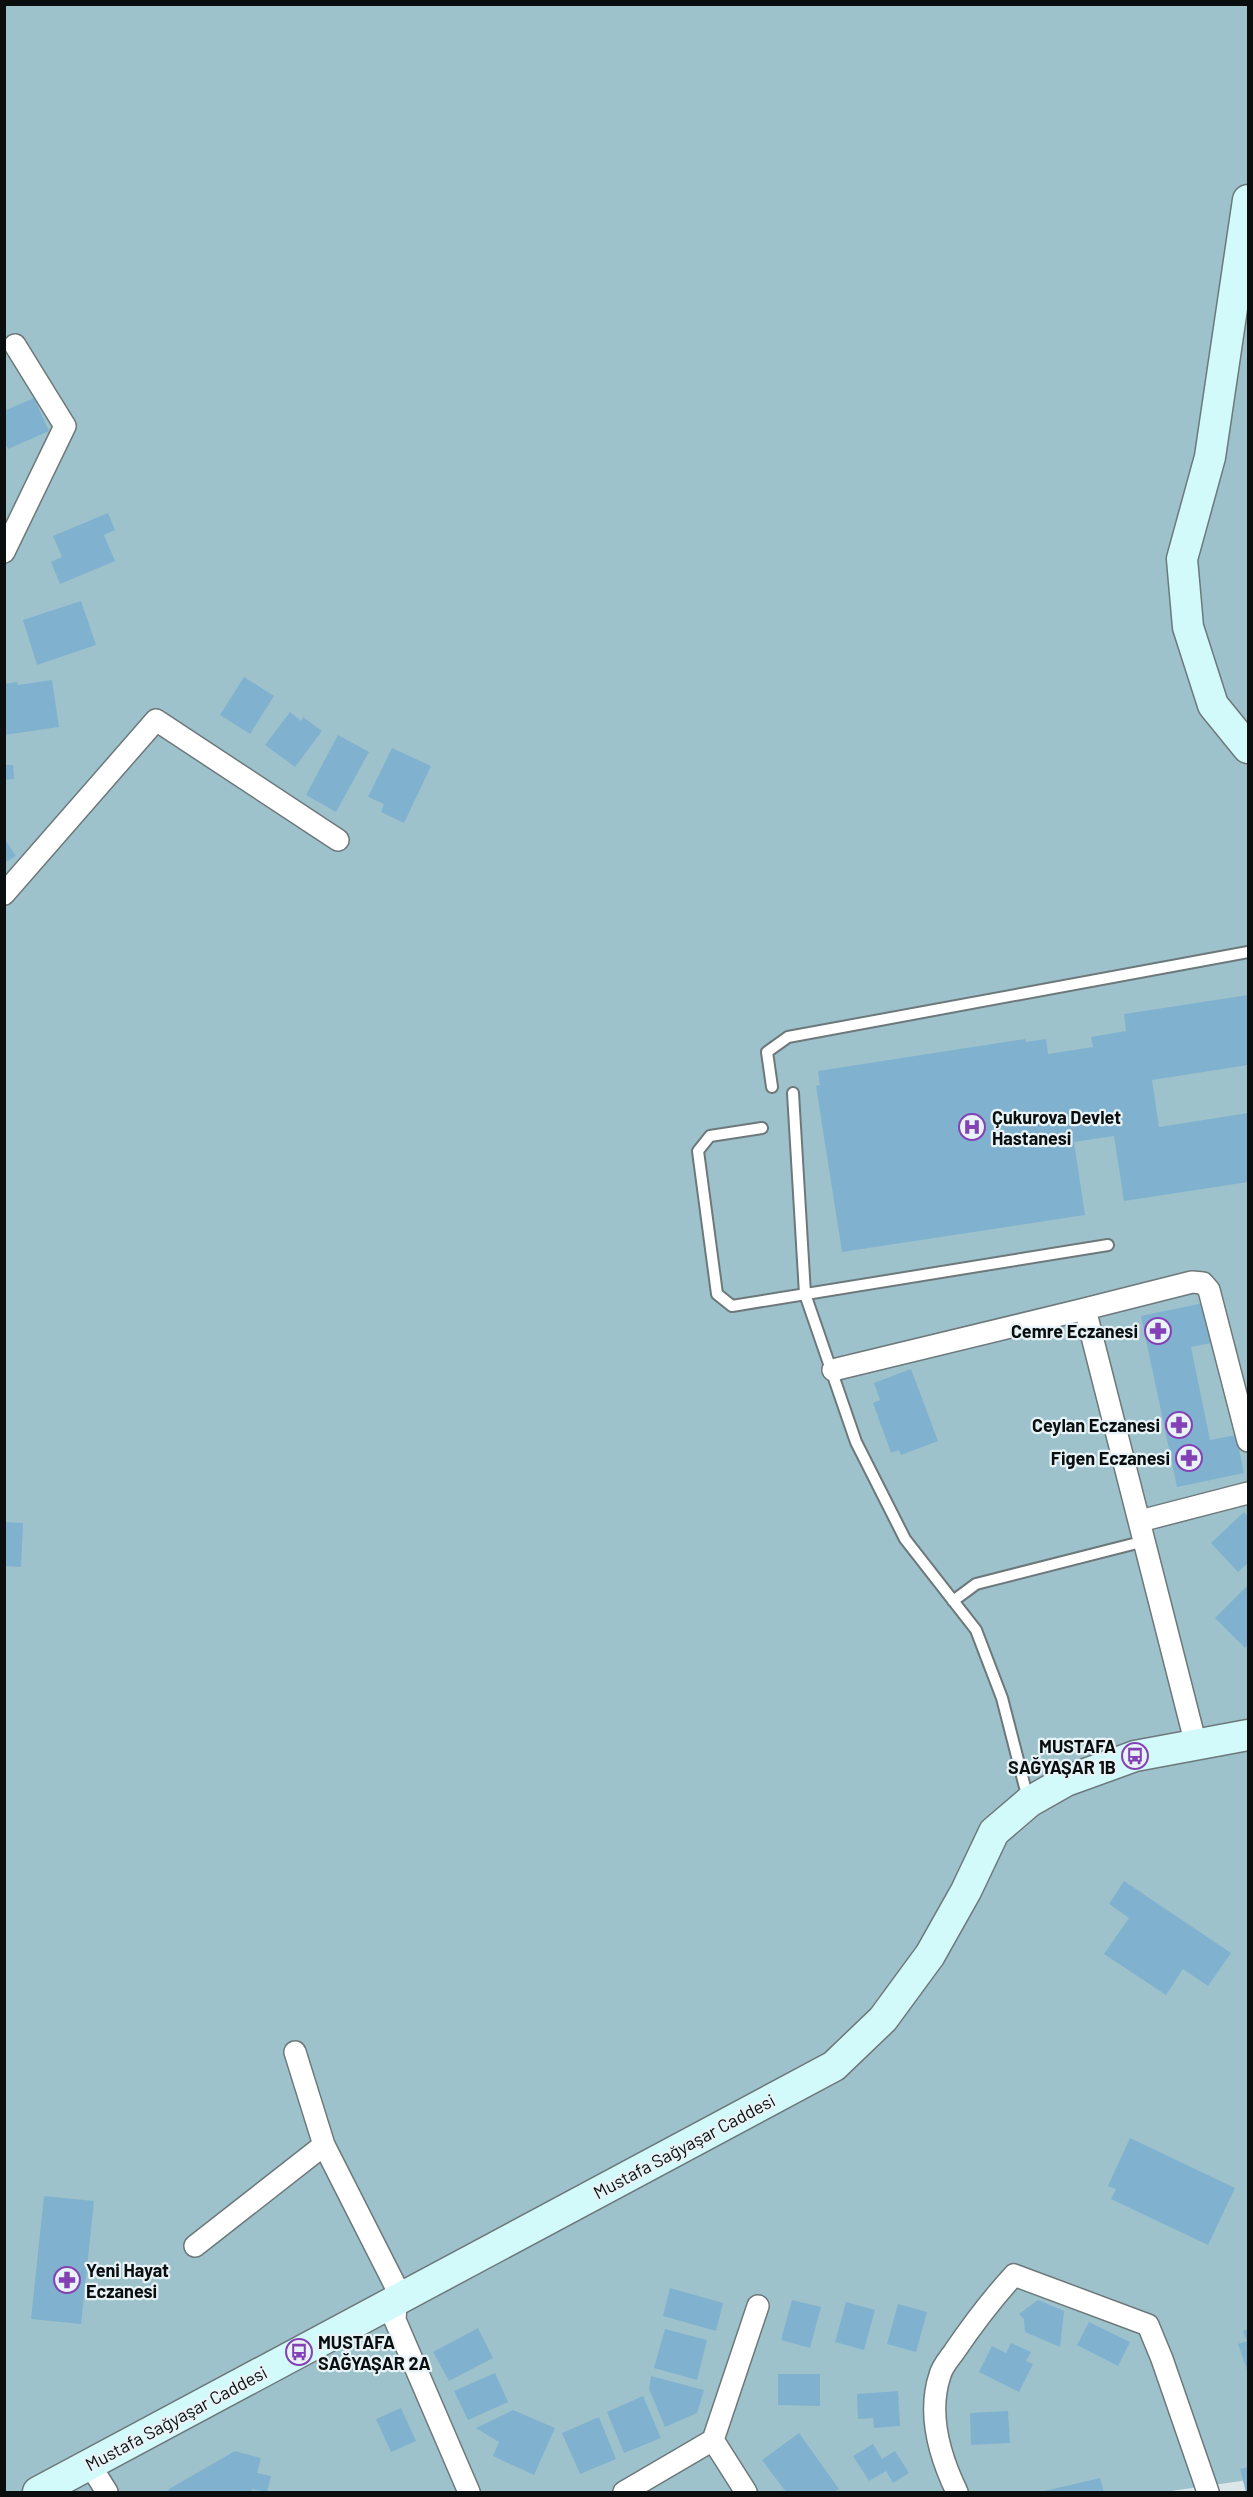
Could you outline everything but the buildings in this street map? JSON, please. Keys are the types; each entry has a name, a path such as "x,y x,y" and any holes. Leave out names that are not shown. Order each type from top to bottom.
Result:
{"street":[{"path":"1248,200 1210,457 1182,559 1188,627 1213,705 1248,748"},
{"path":"4,552 65,426 15,345"},
{"path":"4,894 156,720 338,840"},
{"path":"833,1370 1192,1282 1203,1283 1209,1290 1248,1441"},
{"path":"1085,1309 1196,1745"},
{"path":"1142,1531 1248,1492"},
{"name":"Mustafa Sağyaşar Caddesi","path":"38,2493 834,2066 883,2019 910,1983 935,1946 994,1832 1029,1802 1066,1780 1135,1756 1248,1735"},
{"path":"295,2052 324,2145 397,2289 395,2320 469,2493"},
{"path":"195,2246 324,2145"},
{"path":"957,2493 945,2469 938,2437 934,2401 940,2373 981,2312 1014,2275 1148,2325 1208,2493"},
{"path":"624,2493 713,2440 758,2306"},
{"path":"713,2440 747,2493"},
{"path":"90,2465 107,2493"}],"lane":[{"path":"772,1087 767,1052 788,1037 1248,952"},
{"path":"793,1093 805,1294 856,1442 905,1539 976,1630 1002,1698 1029,1802"},
{"path":"762,1128 710,1136 698,1151 717,1294 732,1306 1108,1245"},
{"path":"953,1601 976,1584 1142,1531"}],"shaded area":[{"path":"5,5 1248,5 1248,2480 1164,2492 5,2492"}],"place":[{"name":"Çukurova Devlet Hastanesi","path":"972,1127"},
{"name":"Cemre Eczanesi","path":"1158,1331"},
{"name":"Ceylan Eczanesi","path":"1179,1425"},
{"name":"Figen Eczanesi","path":"1189,1458"},
{"name":"MUSTAFA SAĞYAŞAR 1B","path":"1135,1756"},
{"name":"Yeni Hayat Eczanesi","path":"67,2280"},
{"name":"MUSTAFA SAĞYAŞAR 2A","path":"299,2352"}]}
